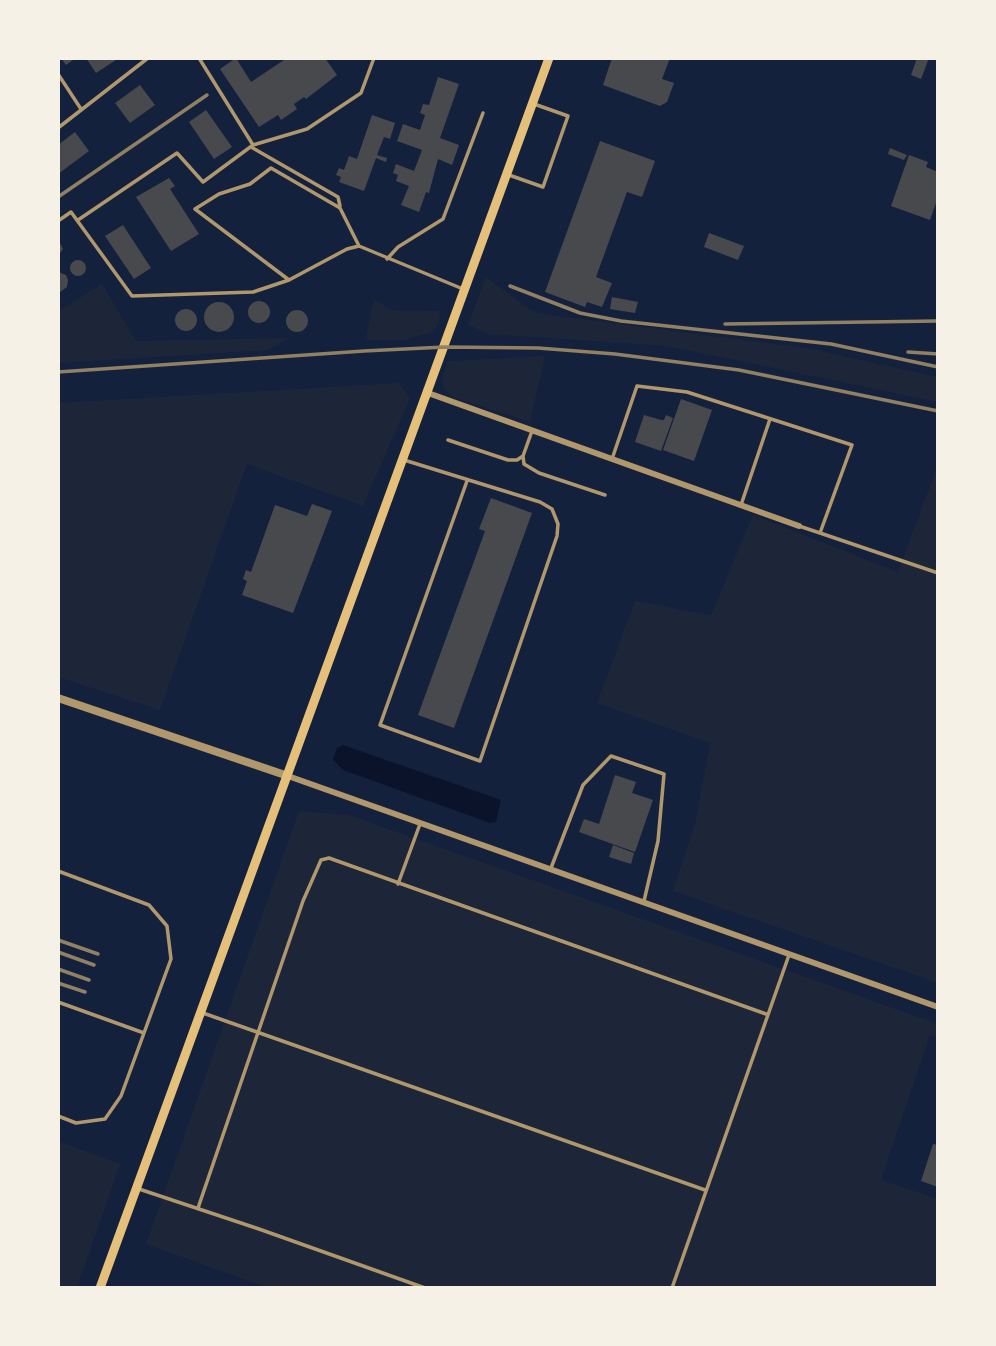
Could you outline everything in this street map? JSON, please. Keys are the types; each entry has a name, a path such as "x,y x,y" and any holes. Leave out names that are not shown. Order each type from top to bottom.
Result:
{"main road":[{"path":"100,1288 549,58"}],"street":[{"path":"428,393 799,526"},
{"path":"58,698 288,776 938,1007"}],"lane":[{"path":"58,128 148,58"},
{"path":"198,58 252,146 338,197 340,208 359,246 465,290"},
{"path":"78,220 177,153 203,182 252,146 307,129 360,93 374,58"},
{"path":"564,58 584,58"},
{"path":"58,74 81,109"},
{"path":"507,174 543,187 568,116 533,104"},
{"path":"387,259 398,247 443,219 483,113"},
{"path":"289,280 195,209 219,194 250,184 271,168 340,208"},
{"path":"58,221 72,212 132,296 253,292 289,280 347,249 359,246"},
{"path":"612,459 637,386 687,391 852,445 820,533"},
{"path":"741,505 771,419"},
{"path":"532,430 523,456 524,464 539,473 606,495"},
{"path":"448,440 508,460 523,456"},
{"path":"404,460 540,502 552,509 558,524 480,761 380,725 467,481"},
{"path":"799,526 938,573"},
{"path":"550,870 583,785 611,756 664,774 658,841 643,903"},
{"path":"398,884 420,824"},
{"path":"198,1208 303,901 321,860 328,858 766,1014"},
{"path":"58,871 149,905 167,926 171,959 121,1097 105,1119 76,1122 58,1116"},
{"path":"672,1288 766,1014 789,955"},
{"path":"58,1002 144,1033"},
{"path":"201,1012 705,1190"},
{"path":"137,1189 425,1288"}],"shaded area":[{"path":"486,277 535,313 806,348 938,377 938,402 667,346 487,334 468,324"},
{"path":"102,284 136,341 289,338 268,350 58,363 58,311"},
{"path":"374,299 392,310 440,311 439,323 434,331 405,340 369,340 366,337"},
{"path":"545,356 530,422 453,397 444,389 442,379 448,361"},
{"path":"399,383 410,398 363,506 247,464 160,710 58,677 58,403"},
{"path":"938,465 938,983 673,891 695,824 710,743 597,703 635,601 711,615 753,515 898,572"},
{"path":"343,745 501,800 496,822 490,823 343,770 333,760 337,748"},
{"path":"299,811 349,815 938,1024 938,1037 930,1035 881,1180 938,1199 938,1288 268,1288 146,1244"},
{"path":"58,1141 120,1164 77,1288 58,1288"}],"building":[{"path":"61,58 71,58 73,60 66,65"},
{"path":"86,58 119,58 96,73"},
{"path":"236,58 251,82 287,58 325,58 337,75 306,99 304,97 294,104 297,109 281,120 278,115 259,127 220,69"},
{"path":"612,58 670,58 662,79 674,83 667,102 660,106 603,85"},
{"path":"917,58 929,58 921,79 911,75"},
{"path":"438,77 459,84 440,138 459,145 452,165 438,159 429,193 426,192 419,212 401,205 409,186 396,181 398,175 393,173 396,164 414,171 422,150 397,141 403,124 420,130 425,115 420,113 423,104 429,105"},
{"path":"140,85 155,105 130,123 115,103"},
{"path":"206,110 232,147 214,159 189,122"},
{"path":"372,115 395,123 390,139 384,137 377,155 387,158 386,162 376,158 364,191 339,182 341,177 336,175 339,168 344,170 349,156 357,159"},
{"path":"75,132 89,151 58,174 58,145"},
{"path":"600,141 655,161 642,197 627,192 596,277 612,283 602,307 587,302 585,307 545,292"},
{"path":"890,148 907,155 904,160 888,154"},
{"path":"909,155 928,162 926,167 938,172 938,197 930,220 891,206"},
{"path":"169,178 175,186 170,189 199,234 171,251 136,197"},
{"path":"123,225 151,268 134,279 105,236"},
{"path":"709,233 744,246 738,260 704,247"},
{"path":"58,239 63,249 58,256"},
{"path":"75,260 81,260 86,268 84,274 75,276 70,271 70,265"},
{"path":"58,272 66,275 68,280 67,287 60,292"},
{"path":"612,297 638,302 635,313 610,309"},
{"path":"259,301 269,308 270,312 263,322 259,323 249,316 248,312 255,302"},
{"path":"219,302 230,306 234,317 230,328 219,332 208,328 204,317 208,306"},
{"path":"186,309 196,316 197,320 190,330 186,331 176,324 175,320 182,310"},
{"path":"297,310 307,317 308,321 301,331 297,332 287,325 286,321 293,311"},
{"path":"681,399 712,410 694,461 663,450"},
{"path":"644,415 661,420 664,420 666,415 673,418 661,451 635,442"},
{"path":"491,498 532,513 454,728 418,715 485,531 479,529"},
{"path":"312,504 332,511 293,613 242,595 247,581 243,579 246,570 251,572 275,505 307,516"},
{"path":"615,775 636,782 632,793 653,800 635,852 579,832 584,819 599,824"},
{"path":"613,845 634,853 631,864 609,857"},
{"path":"933,1144 938,1145 938,1187 921,1181"}],"railway":[{"path":"58,197 207,95"},
{"path":"510,286 580,313 621,321 831,344 938,367"},
{"path":"725,324 938,321"},
{"path":"58,372 364,351 445,347 538,348 615,354 739,370 938,411"},
{"path":"908,352 938,354"},
{"path":"58,940 98,954"},
{"path":"58,952 94,965"},
{"path":"58,969 89,980"},
{"path":"58,983 85,992"}]}
